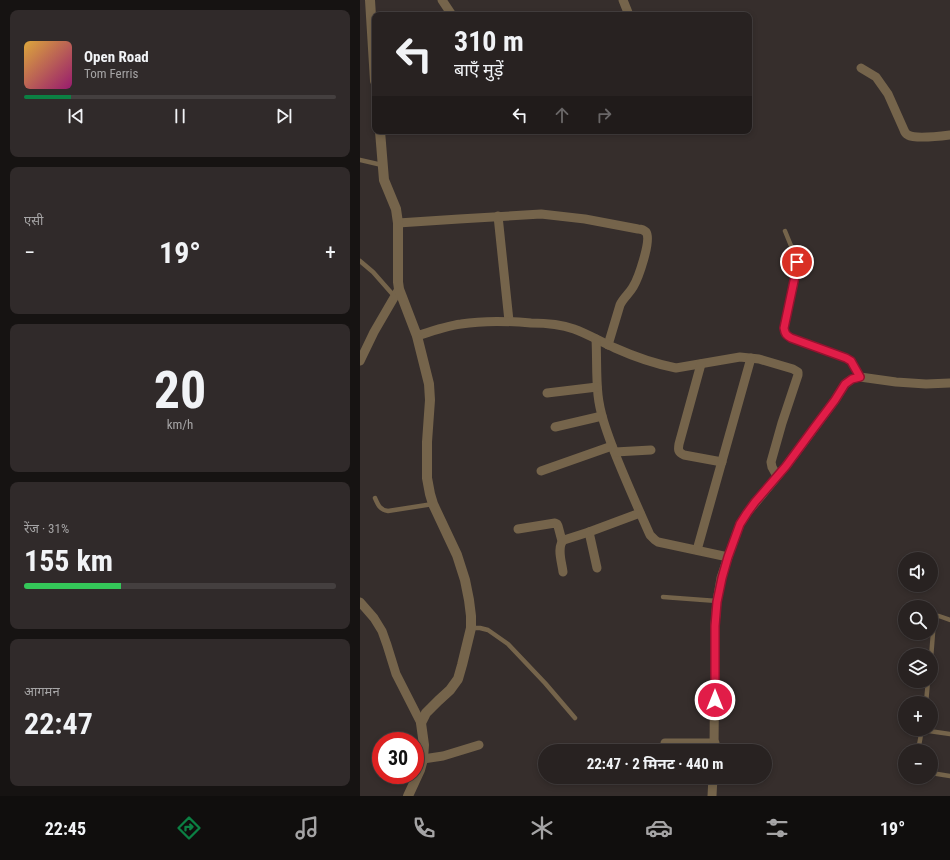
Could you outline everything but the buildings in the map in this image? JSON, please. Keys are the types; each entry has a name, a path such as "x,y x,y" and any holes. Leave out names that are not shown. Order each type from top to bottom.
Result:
{"street":[{"path":"370,0 372,32"},
{"path":"442,0 450,12"},
{"path":"623,0 628,12"},
{"path":"861,68 876,76 888,94 904,130 908,135 929,137 950,135"},
{"path":"360,361 374,332 397,293 398,282 398,223 396,209 384,180 380,134"},
{"path":"398,223 541,214 557,215 638,228 646,232 648,238 645,256 632,289 620,305 608,345"},
{"path":"498,216 509,321"},
{"path":"397,293 417,336 429,384 430,400 427,442 427,478 430,494 433,504 454,548 461,568 469,600 471,616 471,628 458,679 450,690 426,713 421,723"},
{"path":"417,336 460,324 492,321 548,324 565,326 574,329 608,345 645,359 676,368 740,357 751,358 793,369 798,372 771,462 777,476"},
{"path":"596,339 597,387 602,416 613,449 650,536 658,542 728,557"},
{"path":"697,550 751,358"},
{"path":"701,364 678,450 680,453 722,462"},
{"path":"714,744 715,626 717,602 728,557 743,518 823,417 845,384 852,379 860,377 926,384 950,383"},
{"path":"547,394 597,387"},
{"path":"555,427 602,416"},
{"path":"541,471 613,449 651,450"},
{"path":"562,541 640,513"},
{"path":"518,529 555,523 558,526 562,541 560,548 563,572"},
{"path":"589,532 597,568"},
{"path":"360,602 374,618 382,631 396,674 421,723 422,732"},
{"path":"665,743 677,744"},
{"path":"424,759 443,756 479,745"},
{"path":"408,796 414,784"},
{"path":"712,796 713,784"}],"lane":[{"path":"360,160 382,165"},
{"path":"785,231 796,258 797,268 784,328 786,335 846,358 851,361 860,377"},
{"path":"360,261 397,293"},
{"path":"375,498 381,508 388,511 433,504"},
{"path":"663,597 717,602"},
{"path":"932,648 934,620 939,616 950,620"},
{"path":"471,628 488,630 508,644 545,683 575,718"},
{"path":"938,732 950,734"},
{"path":"938,774 950,776"}],"route":[{"path":"715,700 715,626 717,602 728,557 740,524 755,502 786,466 835,400 845,384 852,379 860,377 851,361 846,358 809,346 786,335 784,328 797,262"}]}
